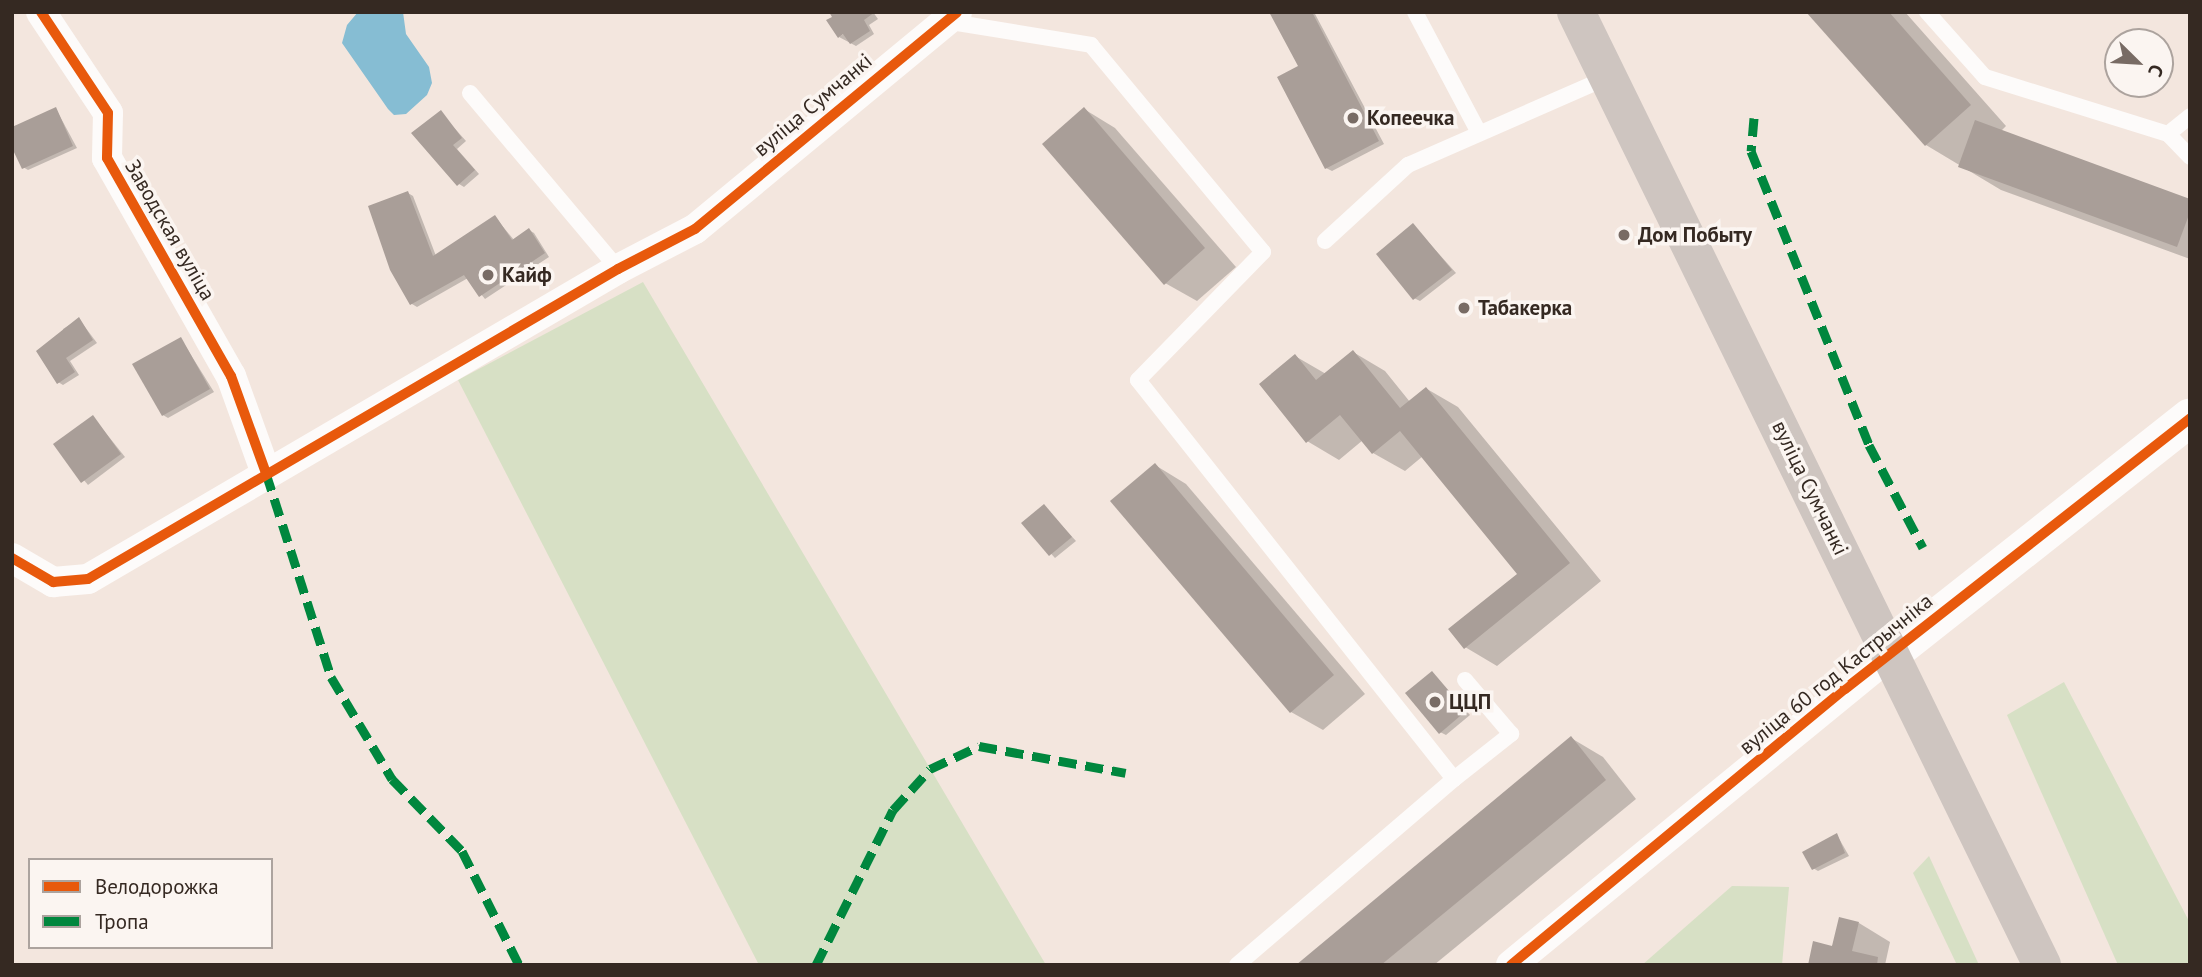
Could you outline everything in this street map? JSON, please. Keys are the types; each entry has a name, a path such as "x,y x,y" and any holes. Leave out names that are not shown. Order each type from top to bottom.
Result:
{"main road":[{"name":"вуліца Сумчанкі","path":"1576,12 1892,653 2042,965"}],"street":[{"name":"Заводская вуліца","path":"41,12 108,113 107,158 231,376 266,473"},
{"name":"вуліца Сумчанкі","path":"12,558 53,582 88,579 618,269 695,229 947,15"},
{"name":"вуліца 60 год Кастрычніка","path":"1511,965 1892,653 2190,418"}],"lane":[{"path":"1415,12 1479,134"},
{"path":"1927,12 1985,77 2168,134 2190,158"},
{"path":"947,15 1091,45 1262,252 1138,380 1454,779"},
{"path":"1325,241 1408,165 1608,76"},
{"path":"470,93 618,269"},
{"path":"2168,134 2190,116"},
{"path":"1237,965 1454,779 1511,734 1465,680"}],"green space":[{"path":"643,282 1046,965 759,965 458,380"},
{"path":"2064,682 2190,923 2190,965 2118,965 2007,715"},
{"path":"1929,856 1979,965 1957,965 1913,873"},
{"path":"1732,886 1789,887 1782,965 1642,965"}],"water":[{"path":"358,12 403,12 406,34 429,67 432,83 427,95 406,114 394,115 388,109 342,43 347,25"}],"building":[{"path":"829,12 875,12 864,20 870,31 850,44 843,34 838,38 826,20 832,17"},
{"path":"1269,12 1312,12 1379,141 1325,169 1277,77 1298,66"},
{"path":"1806,12 1889,12 1971,105 1925,146"},
{"path":"56,107 73,146 22,169 12,148 12,127"},
{"path":"1084,107 1205,248 1164,285 1042,144"},
{"path":"441,110 462,138 453,145 475,170 457,186 411,133"},
{"path":"1975,120 2190,199 2190,212 2177,247 1958,167"},
{"path":"408,191 433,256 495,215 512,240 529,228 545,253 479,297 464,275 410,305 390,270 368,206"},
{"path":"1413,223 1452,270 1413,300 1376,254"},
{"path":"79,317 93,340 66,358 75,372 57,384 36,351"},
{"path":"181,337 210,389 162,416 132,364"},
{"path":"1353,350 1400,408 1426,387 1570,563 1464,649 1448,629 1517,574 1400,431 1372,454 1340,415 1306,443 1259,384 1295,354 1316,380"},
{"path":"93,415 121,454 81,483 53,444"},
{"path":"1155,463 1334,675 1290,713 1110,501"},
{"path":"1044,504 1072,537 1049,556 1021,523"},
{"name":"ЦЦП","path":"1432,671 1466,711 1439,734 1405,693"},
{"path":"1571,736 1606,780 1381,965 1296,965"},
{"path":"1837,833 1845,853 1812,870 1802,852"},
{"path":"1839,917 1859,922 1852,951 1878,957 1877,965 1808,965 1813,941 1832,946"}],"marked path":[{"path":"1754,118 1751,151 1869,445 1923,548"},
{"path":"266,473 331,677 392,779 462,851 519,965"},
{"path":"816,965 893,810 930,769 979,746 1126,773"}],"cycle path":[{"path":"41,12 108,113 107,158 231,376 266,473"},
{"path":"12,558 53,582 88,579 618,269 695,229 957,12"},
{"path":"1511,965 1845,689 2190,418"}],"place":[{"name":"Копеечка","path":"1353,118"},
{"name":"Дом Побыту","path":"1624,235"},
{"name":"Кайф","path":"488,275"},
{"name":"Табакерка","path":"1464,308"},
{"name":"ЦЦП","path":"1435,702"}]}
